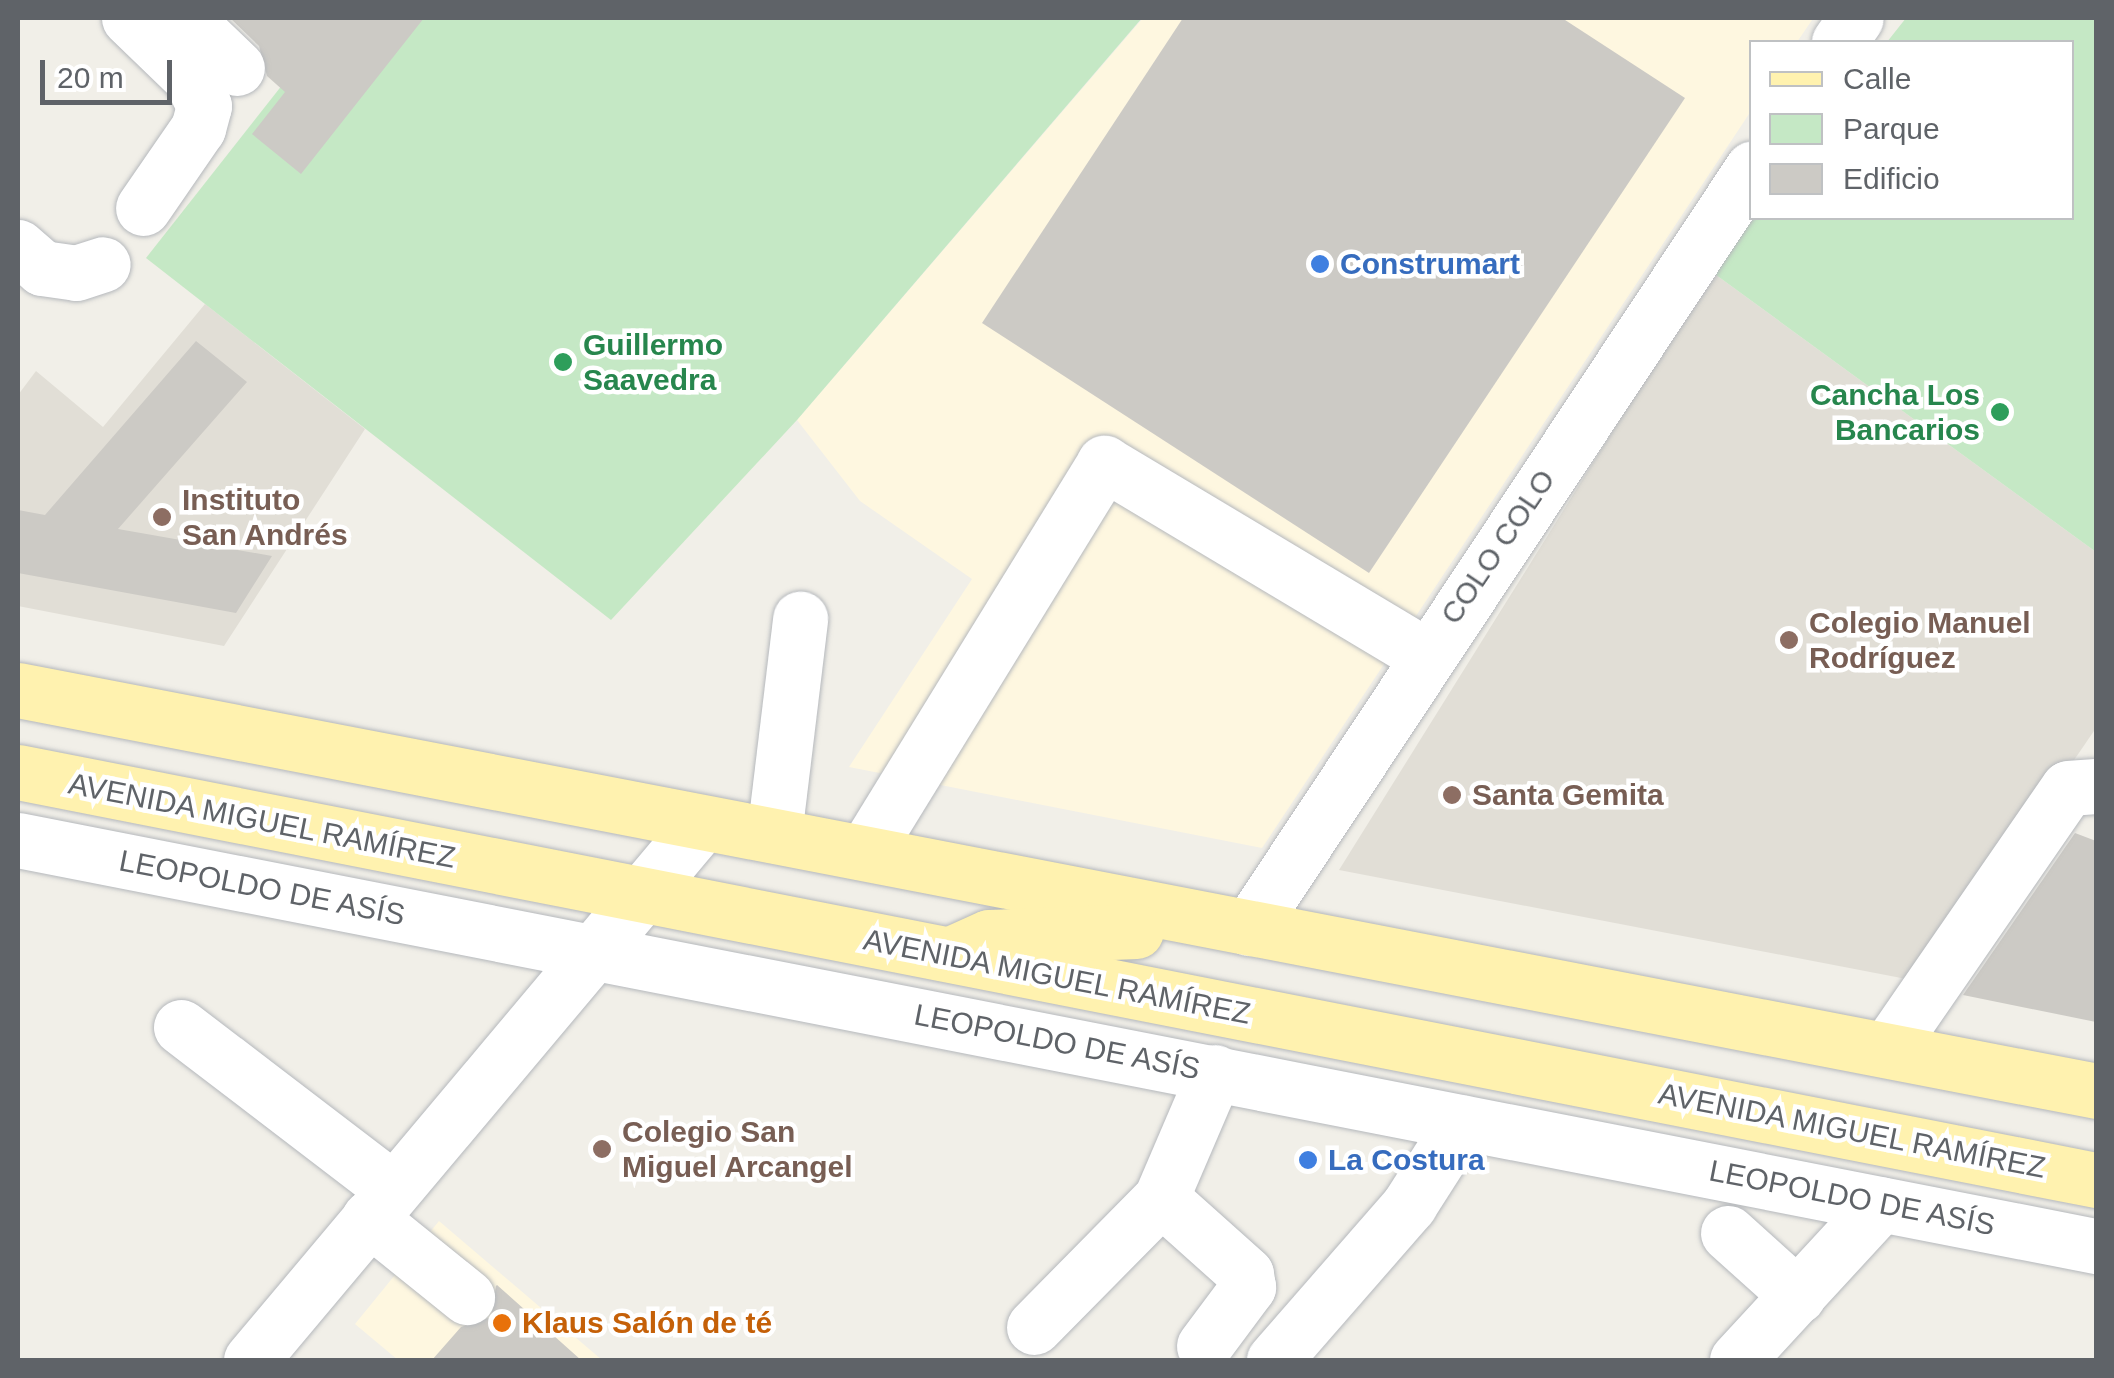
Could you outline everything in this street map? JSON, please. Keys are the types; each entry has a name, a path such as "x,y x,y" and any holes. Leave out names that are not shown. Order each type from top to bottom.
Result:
{"main road":[{"path":"18,690 2096,1091"},
{"name":"AVENIDA MIGUEL RAMÍREZ","path":"18,772 644,898 2096,1180"},
{"path":"944,956 989,938 1042,932 1249,928"}],"street":[{"path":"129,18 190,77 204,106 198,128 143,208"},
{"path":"184,18 237,68"},
{"path":"1840,40 1856,18"},
{"name":"COLO COLO","path":"1249,928 1749,173"},
{"path":"18,247 42,268 76,273 102,264"},
{"path":"865,852 1104,462 1426,656"},
{"path":"774,835 800,619"},
{"path":"1886,1050 2068,788 2096,786"},
{"path":"251,1360 587,954 644,898 702,823"},
{"name":"LEOPOLDO DE ASÍS","path":"18,840 2096,1246"},
{"path":"181,1028 381,1203 467,1297"},
{"path":"1034,1328 1161,1198 1214,1072"},
{"path":"1274,1360 1409,1205 1462,1122"},
{"path":"1161,1198 1246,1274 1248,1287 1204,1346"},
{"path":"1737,1360 1881,1204"},
{"path":"1728,1233 1798,1296"}],"shaded area":[{"path":"1143,18 1812,20 1798,40 1749,40 1749,114 1262,848 849,767 972,579 860,501 797,420"},
{"name":"Colegio Manuel Rodríguez","path":"1712,272 2096,552 2096,728 1922,982 1339,870"},
{"name":"Instituto San Andrés","path":"205,304 365,429 224,646 18,606 18,395 36,371 103,427"},
{"path":"439,1221 602,1360 398,1360 355,1324"}],"green space":[{"name":"Guillermo Saavedra","path":"335,18 1142,18 797,420 611,620 146,258"},
{"name":"Cancha Los Bancarios","path":"1906,18 2096,18 2096,552 1712,272 1752,220 2074,220 2074,40 1889,40"}],"building":[{"path":"230,18 424,18 301,174 252,134 285,92 267,76 259,46"},
{"path":"1183,18 1562,18 1685,98 1369,573 982,323"},
{"path":"196,341 247,382 118,529 272,556 236,613 18,573 18,510 45,515"},
{"path":"2075,833 2096,841 2096,1022 1963,995"},
{"name":"Klaus Salón de té","path":"496,1286 581,1360 432,1360 461,1327 491,1317"}],"place":[{"name":"Construmart","path":"1320,264"},
{"name":"Guillermo Saavedra","path":"563,362"},
{"name":"Cancha Los Bancarios","path":"2000,412"},
{"name":"Instituto San Andrés","path":"162,517"},
{"name":"Colegio Manuel Rodríguez","path":"1789,640"},
{"name":"Santa Gemita","path":"1452,795"},
{"name":"Colegio San Miguel Arcangel","path":"602,1149"},
{"name":"La Costura","path":"1308,1160"},
{"name":"Klaus Salón de té","path":"502,1323"}]}
